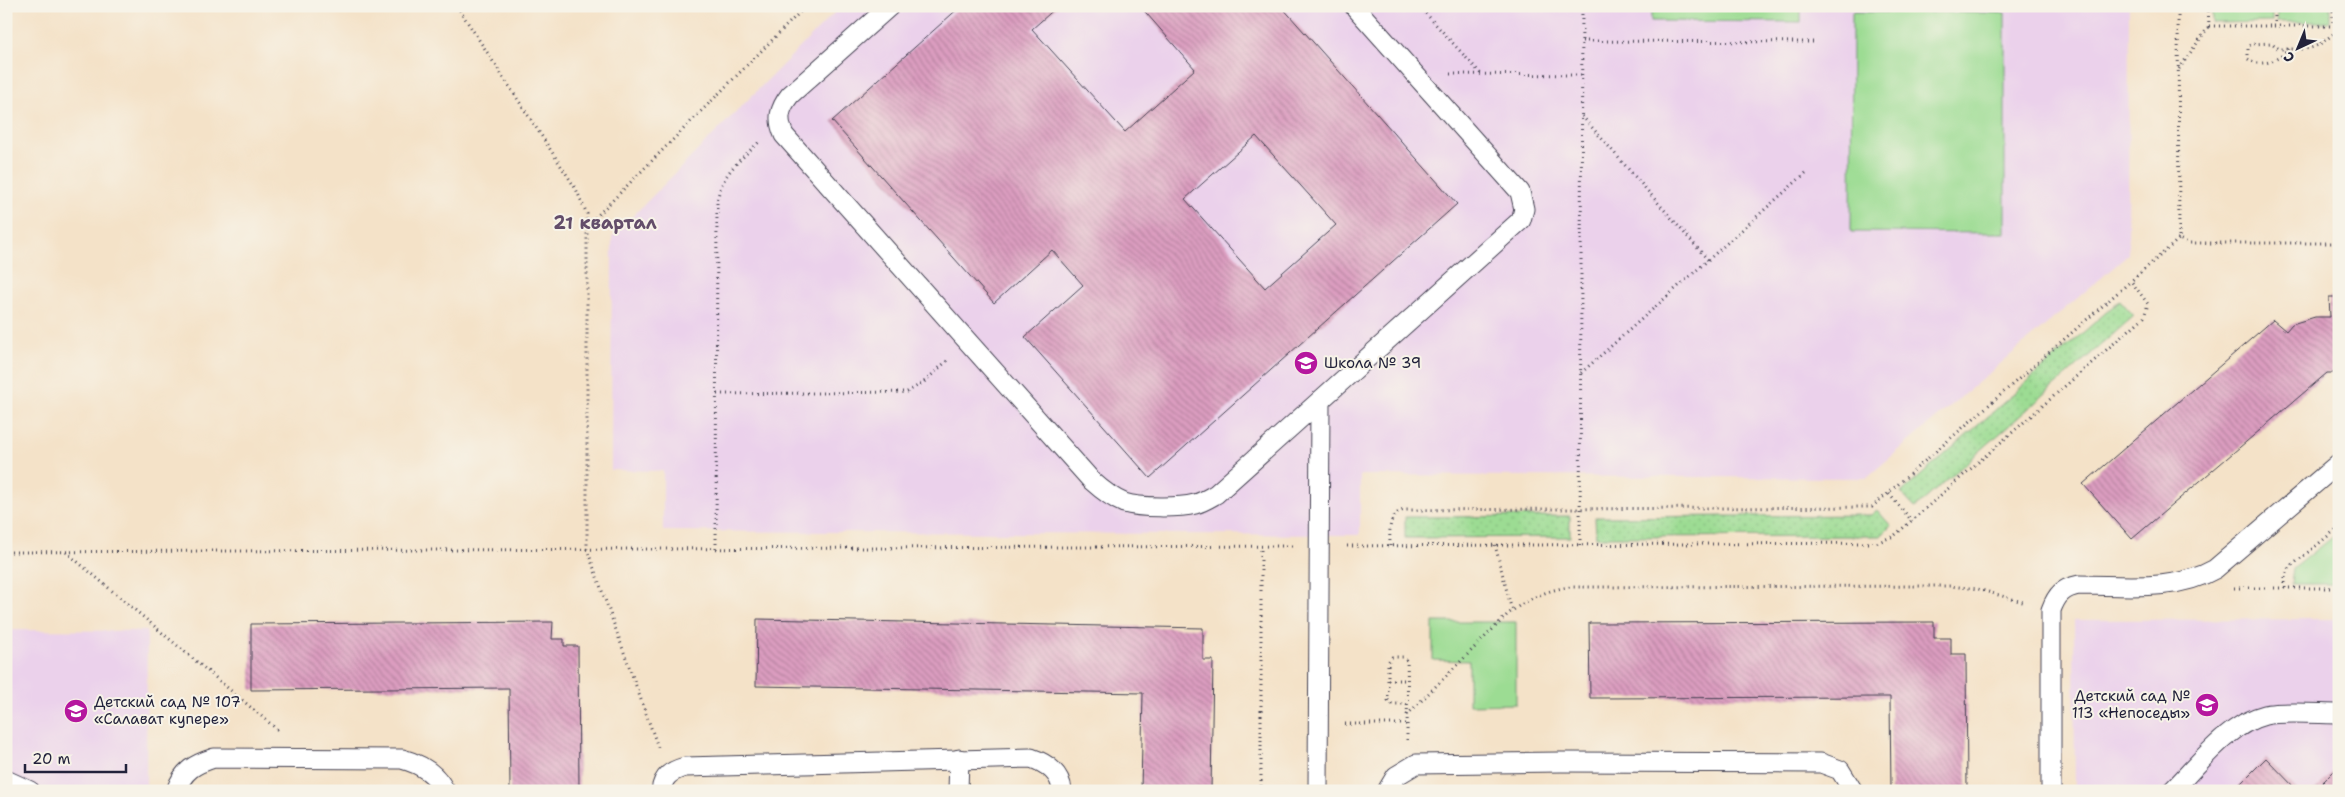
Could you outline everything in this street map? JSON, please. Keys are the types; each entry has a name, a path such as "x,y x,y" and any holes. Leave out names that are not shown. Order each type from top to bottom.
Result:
{"lane":[{"path":"890,6 790,95 782,105 779,113 779,124 784,135 1092,480 1116,499 1136,506 1185,506 1205,501 1216,494 1521,220 1524,209 1520,192 1354,6"},
{"path":"1318,791 1320,402"},
{"path":"2051,791 2051,610 2055,598 2068,588 2080,585 2166,585 2201,578 2222,564 2339,463"},
{"path":"2172,791 2227,737 2266,714 2339,714"},
{"path":"176,791 180,780 188,770 197,763 214,758 408,761 426,768 435,775 445,791"},
{"path":"664,782 685,767 1031,758 1044,763 1058,776 1062,791"},
{"path":"958,791 959,759"},
{"path":"1388,791 1396,776 1407,768 1416,764 1429,763 1821,762 1840,770 1853,791"},
{"path":"6,780 30,791"}],"path":[{"path":"457,6 581,196 587,214 587,549 664,782"},
{"path":"588,225 806,6"},
{"path":"1420,6 1481,74"},
{"path":"1580,545 1582,6"},
{"path":"2178,6 2179,239 2188,243 2339,243"},
{"path":"2178,69 2209,26 2208,6"},
{"path":"2275,6 2275,26"},
{"path":"2333,6 2333,26"},
{"path":"2209,26 2339,27"},
{"path":"2289,49 2280,59 2273,62 2252,62 2248,59 2248,47 2252,43 2272,43 2279,49 2316,47 2339,27"},
{"path":"1582,41 1817,42"},
{"path":"1415,74 1581,75"},
{"path":"1582,116 1708,260"},
{"path":"716,549 717,202 726,174 733,165 779,124"},
{"path":"1580,373 1808,171"},
{"path":"1390,546 1390,524 1392,517 1404,510 1866,508 1876,505 2131,281"},
{"path":"717,394 907,392 924,382 968,342"},
{"path":"1889,494 1912,521"},
{"path":"2285,588 2285,577 2290,567 2339,527"},
{"path":"1495,545 1512,611"},
{"path":"1261,546 1261,791"},
{"path":"66,552 312,759"},
{"path":"1407,715 1512,611 1545,592 1571,587 1950,586 1978,589 2051,610"},
{"path":"2239,588 2339,588"},
{"path":"1407,704 1392,704 1388,702 1388,660 1392,657 1406,659 1407,680 1407,704 1407,768"},
{"path":"1388,680 1407,680"},
{"path":"1319,724 1407,724"}],"shaded area":[{"name":"Школа № 39","path":"841,6 2129,6 2128,255 1866,478 1360,475 1360,535 663,531 663,471 611,470 612,237"},
{"name":"Детский сад № 113 «Непоседы»","path":"2339,619 2339,791 2075,791 2074,620"},
{"name":"Детский сад № 107 «Салават купере»","path":"6,630 147,631 146,791 6,791"}],"green space":[{"path":"1651,6 1801,6 1801,22 1651,21"},
{"path":"2212,6 2272,6 2272,22 2212,23"},
{"path":"2277,6 2330,6 2330,22 2277,22"},
{"path":"1852,12 2005,13 2005,233 1851,232"},
{"path":"2120,300 2134,316 1915,508 1901,493"},
{"path":"1877,510 1891,526 1881,536 1596,537 1595,517 1871,515"},
{"path":"1570,516 1570,537 1405,538 1405,517"},
{"path":"2339,532 2339,584 2291,584 2293,569"},
{"path":"1433,622 1516,622 1516,704 1469,705 1469,661 1433,660"}],"building":[{"path":"961,6 1058,6 1032,29 1125,132 1195,69 1140,6 1281,6 1457,204 1150,478 1025,337 1083,285 1052,250 994,303 832,121","holes":["1256,136 1336,225 1265,288 1185,199"]},
{"path":"2329,297 2339,297 2339,373 2327,373 2132,539 2083,484 2273,320 2286,331 2292,324 2315,317 2330,317"},
{"path":"757,619 1203,628 1203,660 1213,660 1211,791 1141,791 1143,693 756,686"},
{"path":"553,622 552,639 564,639 564,646 578,646 579,791 510,791 509,688 251,690 251,624"},
{"path":"1934,622 1934,638 1951,638 1951,654 1966,654 1967,791 1891,791 1890,697 1590,698 1589,623"},
{"path":"2266,758 2298,791 2233,791"},
{"path":"2339,766 2339,791 2314,791"}],"place":[{"name":"Школа № 39","path":"1306,363"},
{"name":"Детский сад № 113 «Непоседы»","path":"2207,705"},
{"name":"Детский сад № 107 «Салават купере»","path":"76,711"}],"district":[{"name":"21 квартал","path":"605,223"}]}
